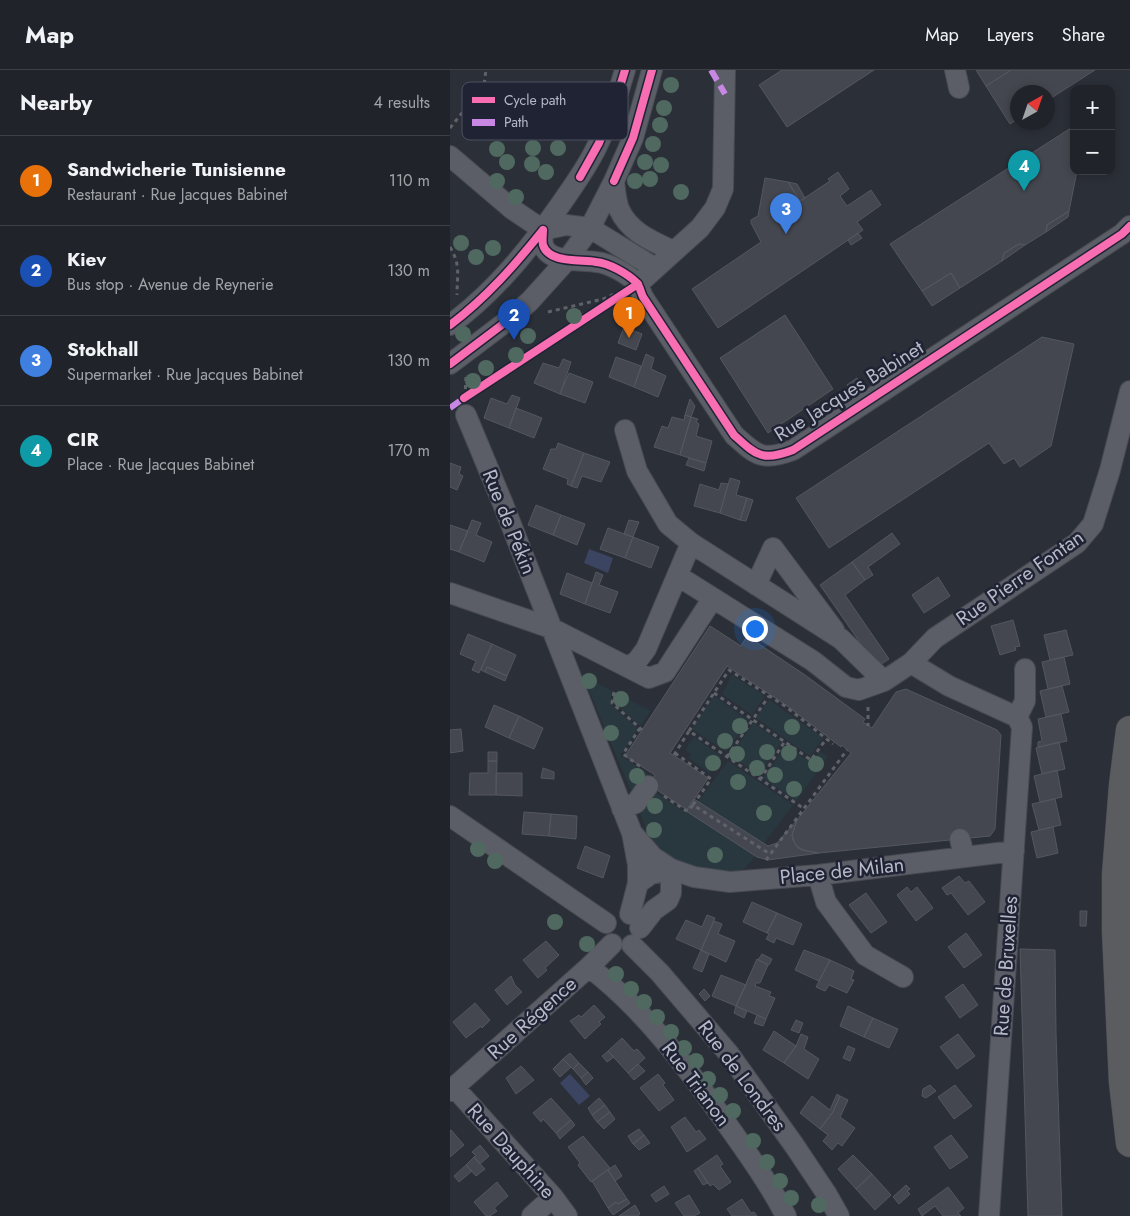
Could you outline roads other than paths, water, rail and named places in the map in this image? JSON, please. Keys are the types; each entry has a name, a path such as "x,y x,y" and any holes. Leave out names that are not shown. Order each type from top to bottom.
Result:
{"highway":[{"path":"1130,730 1123,785 1118,855 1116,931 1123,1082 1130,1143"}],"street":[{"path":"621,82 625,70"},
{"path":"450,364 530,301 567,260 590,228 633,138 652,70"},
{"path":"543,230 543,246 548,253 567,260 596,262 611,266 638,284 700,228 715,208 723,189 725,70"},
{"path":"450,325 468,312 506,274 543,230 580,177 600,140"},
{"path":"450,156 512,209 543,230 566,225 590,228 655,268"},
{"path":"614,181 618,208 628,225 648,239 673,251"},
{"name":"Rue Jacques Babinet","path":"638,284 643,297 734,435 749,449 761,456 777,456 793,450 1122,234 1130,226"},
{"name":"Rue Pierre Fontan","path":"910,663 935,638 1077,543 1093,524 1110,470 1130,391"},
{"name":"Rue de Pékin","path":"465,407 551,628"},
{"path":"625,430 637,471 668,524 691,543 841,639"},
{"path":"628,667 637,661 646,649 691,543"},
{"path":"756,584 774,548 841,639 884,682"},
{"path":"678,576 813,661 846,687 859,690 884,682 910,663 949,686 1017,717"},
{"path":"450,593 551,628 649,678 665,672 713,598"},
{"name":"Place de Milan","path":"551,628 632,833 638,865 634,929"},
{"name":"Rue de Bruxelles","path":"989,1216 1022,727 1017,717 1025,701 1025,669"},
{"path":"622,809 636,803 648,786"},
{"path":"450,816 606,923"},
{"name":"Place de Milan","path":"632,833 653,857 671,869 703,878 730,882 818,875 962,848 1014,852"},
{"path":"634,929 623,912 616,913 610,917 606,923 605,931 607,938 612,944 618,947 626,947 634,929 668,900 671,893 671,869 651,874 638,884"},
{"path":"818,875 826,902 865,955 902,977"},
{"name":"Rue de Londres","path":"634,929 660,973 729,1054 799,1153 839,1216"},
{"name":"Rue Régence","path":"452,1089 589,967 612,944"},
{"name":"Rue Trianon","path":"589,967 610,983 637,1009 692,1075 741,1144 786,1216"},
{"name":"Rue Dauphine","path":"452,1089 553,1197 567,1216"},
{"path":"532,1216 553,1197"}],"water":[{"path":"589,549 613,558 608,573 584,563"},
{"path":"570,1074 590,1096 579,1105 560,1083"}],"place":[{"name":"CIR","path":"1024,191"},
{"name":"Stokhall","path":"786,234"},
{"name":"Sandwicherie Tunisienne","path":"629,338"},
{"name":"Kiev","path":"514,340"}]}
